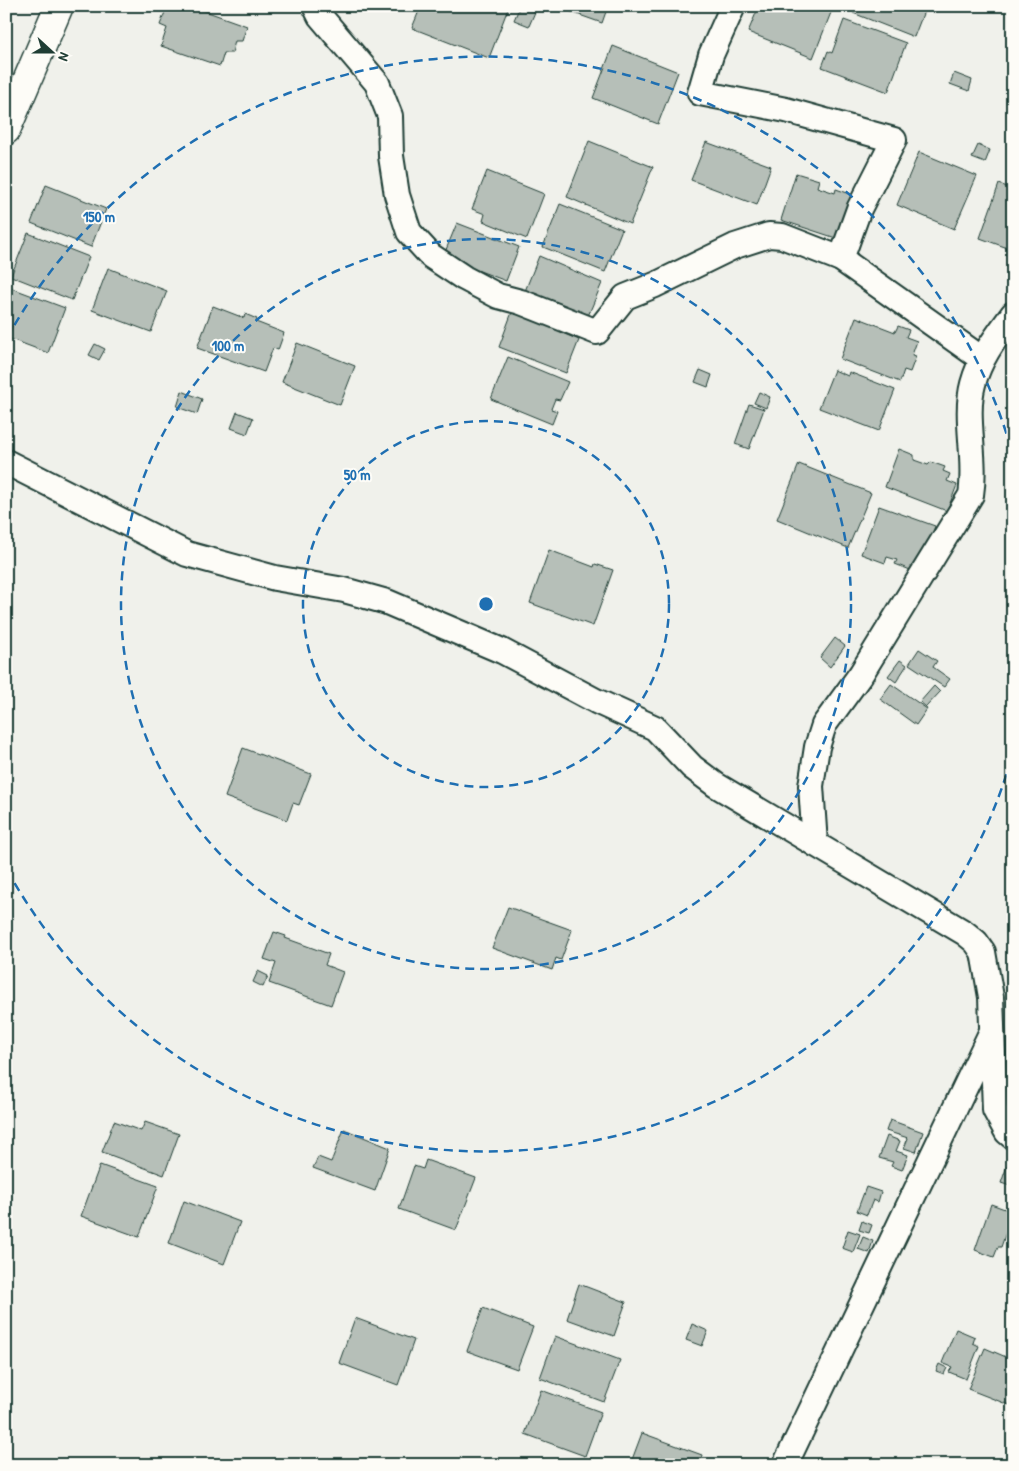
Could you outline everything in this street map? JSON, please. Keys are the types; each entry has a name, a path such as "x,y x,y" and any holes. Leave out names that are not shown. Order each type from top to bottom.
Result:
{"street":[{"path":"6,130 59,6"},
{"path":"315,6 320,16 377,83 390,116 391,156 397,195 408,232 431,256 464,278 498,296 521,302 597,332 626,297 735,246 769,235 782,236 841,259 982,359"},
{"path":"733,6 711,56 700,93 786,110 894,140 859,210 841,259"},
{"path":"815,844 811,786 816,748 824,726 861,674 970,495 974,475 970,415 972,386 982,359 1013,314"},
{"path":"6,462 188,554 275,578 344,590 387,602 502,651 596,702 656,728 701,775 935,914 976,942 983,952 991,997 996,1110 1007,1132 1013,1137"},
{"path":"785,1465 993,1029"}],"building":[{"path":"157,6 191,6 247,26 242,41 235,41 232,53 224,53 220,66 161,46 167,28 160,25 165,12 156,9"},
{"path":"421,6 509,6 489,58 412,28"},
{"path":"520,6 535,12 529,26 514,20"},
{"path":"554,6 608,6 602,23"},
{"path":"759,6 822,6 832,10 813,58 748,32"},
{"path":"856,6 926,6 914,37 853,13"},
{"path":"844,20 906,43 888,92 822,67 828,51 832,53"},
{"path":"613,46 678,72 658,124 593,98"},
{"path":"954,73 972,80 969,91 950,84"},
{"path":"589,141 653,167 630,224 567,197"},
{"path":"706,142 771,166 757,205 691,180"},
{"path":"978,145 990,150 985,163 972,158"},
{"path":"919,152 977,176 954,229 897,205"},
{"path":"487,171 544,194 527,239 483,221 485,214 472,209"},
{"path":"796,173 819,180 817,187 835,193 836,189 856,196 842,240 781,220"},
{"path":"999,184 1013,189 1013,250 980,238"},
{"path":"46,185 106,209 91,247 31,223"},
{"path":"560,204 622,229 605,272 543,247"},
{"path":"457,223 519,247 506,281 443,257"},
{"path":"28,233 89,257 72,300 11,276"},
{"path":"539,256 602,283 585,323 523,296"},
{"path":"108,268 167,291 151,332 92,310"},
{"path":"6,286 65,308 48,353 8,338 12,326 6,324"},
{"path":"515,304 566,323 562,333 579,340 566,373 499,347"},
{"path":"213,306 244,318 245,314 257,319 256,322 284,333 278,350 273,348 264,372 197,348"},
{"path":"856,317 895,332 898,326 909,330 906,337 917,341 912,355 916,356 910,372 904,370 900,382 840,359"},
{"path":"297,343 355,366 340,405 282,382"},
{"path":"95,344 105,349 99,360 89,355"},
{"path":"508,357 568,382 560,400 555,399 551,409 557,411 552,424 491,399"},
{"path":"700,370 712,375 708,387 695,382"},
{"path":"834,370 848,376 849,372 895,390 879,431 819,408"},
{"path":"182,391 202,399 197,414 177,407"},
{"path":"759,392 770,397 766,408 754,403"},
{"path":"749,404 764,409 749,449 735,444"},
{"path":"237,412 253,418 247,434 231,428"},
{"path":"899,449 914,455 914,460 928,465 931,462 945,467 943,471 950,474 947,481 957,485 947,511 885,487"},
{"path":"799,464 871,493 848,548 777,519"},
{"path":"879,506 935,526 918,573 895,564 897,560 887,557 885,563 861,554"},
{"path":"549,550 594,567 595,564 613,570 593,626 530,603"},
{"path":"835,638 845,646 830,667 820,658"},
{"path":"919,649 937,661 933,667 950,679 944,687 909,664"},
{"path":"900,660 907,665 896,682 888,676"},
{"path":"891,684 927,709 916,725 880,699"},
{"path":"934,686 940,692 926,707 920,702"},
{"path":"243,748 311,774 299,805 293,803 287,820 225,797"},
{"path":"508,907 572,930 561,960 556,958 552,970 492,948"},
{"path":"274,932 329,954 325,965 343,972 331,1005 269,983 276,963 264,959"},
{"path":"258,971 268,976 263,987 253,982"},
{"path":"890,1120 923,1132 916,1152 904,1148 908,1138 886,1131"},
{"path":"114,1121 141,1131 145,1122 179,1134 164,1175 102,1152"},
{"path":"344,1129 390,1148 375,1191 313,1168 318,1157 331,1162"},
{"path":"887,1136 900,1141 896,1151 908,1155 902,1170 891,1166 893,1162 879,1158"},
{"path":"426,1160 476,1178 456,1230 399,1209 414,1166 423,1169"},
{"path":"100,1165 158,1186 139,1237 81,1216"},
{"path":"1007,1166 1013,1169 1013,1187 1001,1183"},
{"path":"866,1187 881,1192 878,1202 873,1200 867,1215 857,1211"},
{"path":"184,1201 240,1222 224,1264 169,1243"},
{"path":"991,1204 1013,1212 1001,1247 998,1247 994,1257 975,1250"},
{"path":"862,1221 872,1225 869,1233 859,1230"},
{"path":"848,1230 860,1234 853,1252 842,1248"},
{"path":"863,1237 873,1241 869,1253 858,1249"},
{"path":"579,1284 626,1302 614,1336 567,1319"},
{"path":"483,1308 533,1327 517,1369 467,1351"},
{"path":"355,1318 414,1340 398,1385 339,1363"},
{"path":"692,1324 708,1331 702,1346 686,1340"},
{"path":"956,1329 975,1337 973,1343 979,1346 966,1379 949,1372 952,1367 942,1363"},
{"path":"555,1336 620,1360 604,1402 540,1378"},
{"path":"985,1348 1013,1360 1013,1395 1009,1405 968,1389"},
{"path":"939,1364 947,1368 944,1374 936,1371"},
{"path":"541,1390 601,1412 585,1456 525,1434"},
{"path":"642,1433 702,1455 699,1465 630,1465"}]}
